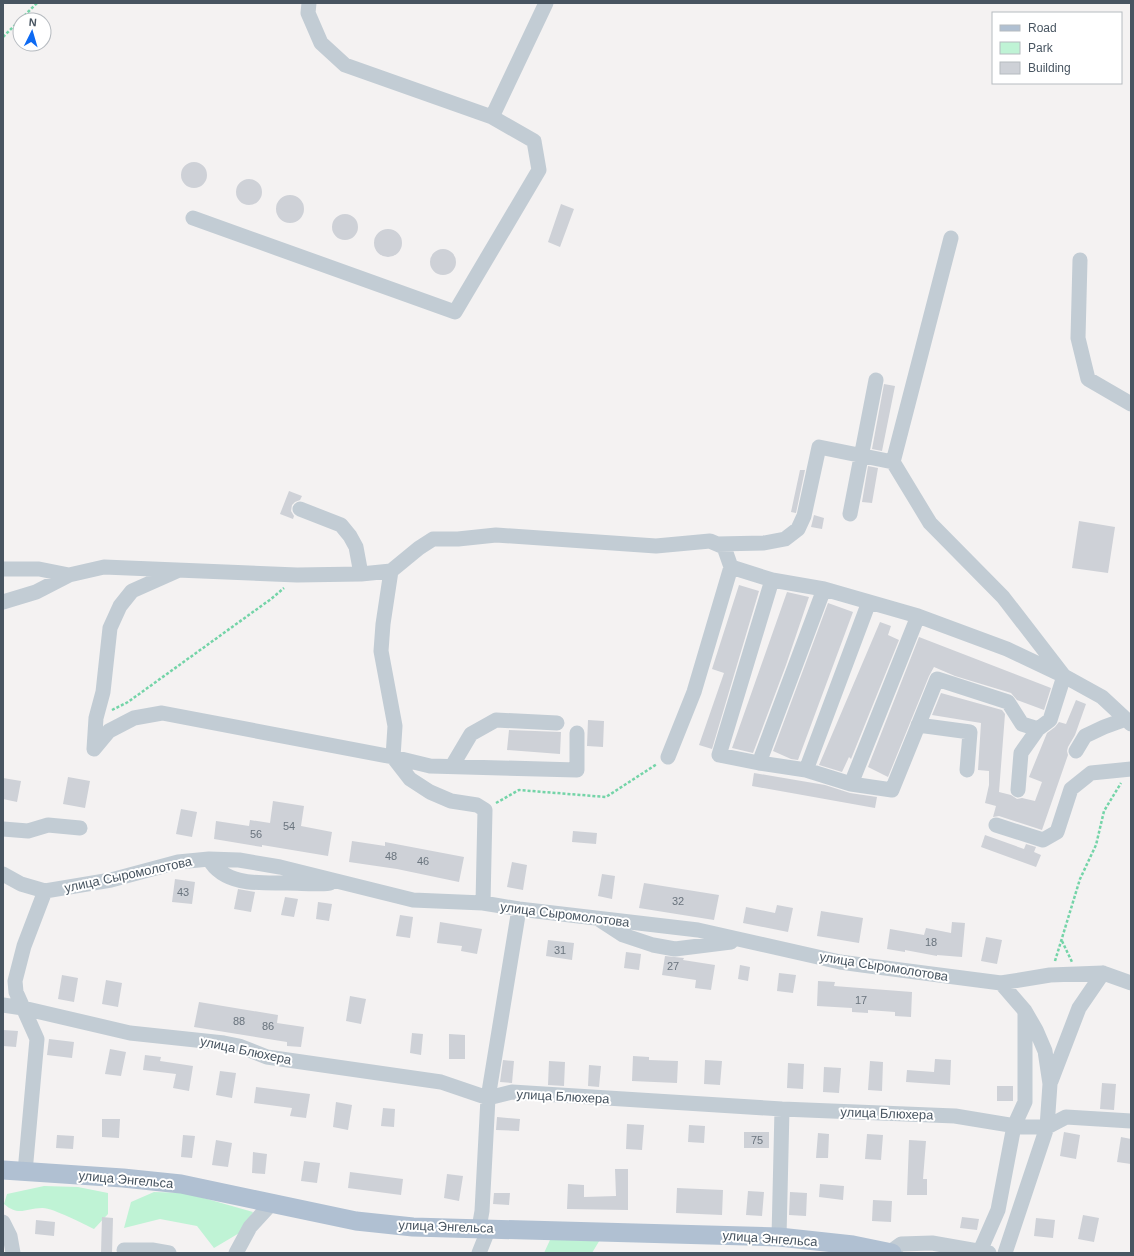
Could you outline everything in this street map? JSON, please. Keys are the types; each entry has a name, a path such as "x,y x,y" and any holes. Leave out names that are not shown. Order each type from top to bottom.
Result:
{"main road":[{"name":"улица Энгельса","path":"3,1170 123,1178 182,1184 356,1220 413,1227 779,1237 852,1244 891,1253"}],"street":[{"path":"193,218 456,312 539,170 534,141 492,117 344,65 321,43 308,13 309,3"},
{"path":"492,117 546,3"},
{"path":"893,462 951,238"},
{"path":"1080,260 1078,338 1088,379 1131,404"},
{"path":"850,514 876,380"},
{"path":"717,544 764,543 785,539 798,529 804,516 819,447 893,462 930,522 1004,598 1064,676"},
{"path":"300,509 341,525 350,536 356,547 361,574"},
{"path":"3,602 36,592 69,575 104,567 297,575 361,574 391,571 419,548 433,539 458,539 496,534 656,546 710,541 724,547 731,567 694,692 668,757"},
{"path":"731,567 772,580 824,589 918,616 1007,649 1064,676 1102,697 1128,722"},
{"path":"3,569 40,569 69,575"},
{"path":"179,570 132,591 120,606 110,628 102,692 96,718 94,750 109,731 134,718 162,713 430,766 577,770 577,733"},
{"path":"391,571 383,624 381,651 394,726 393,758 410,779 430,792 451,801 477,805 485,810 482,902"},
{"path":"772,580 719,755 806,770 851,784 892,790 937,679 1008,702 1022,724 1038,729"},
{"path":"759,763 824,589"},
{"path":"806,770 869,602"},
{"path":"851,784 918,616"},
{"path":"1018,790 1021,753 1038,729 1050,720 1064,676"},
{"path":"452,766 471,734 496,720 556,723"},
{"path":"1076,751 1085,736 1104,727 1128,722"},
{"path":"918,725 970,732 967,770"},
{"path":"996,825 1043,840 1057,832 1071,789 1091,773 1130,769"},
{"path":"3,829 28,831 48,825 80,828"},
{"path":"209,859 215,867 230,877 250,883 313,885 345,882"},
{"name":"улица Сыромолотова","path":"3,874 21,884 45,891 111,880 178,862 209,859 239,860 260,863 345,882 412,900 482,902 519,909 698,930 840,962 1000,983 1050,975 1103,973 1125,981 1131,990"},
{"path":"25,1172 37,1039 16,992 14,981 24,946 45,891"},
{"path":"479,1253 484,1228 482,1210 488,1098 519,909"},
{"path":"597,918 623,935 653,945 674,949 742,940"},
{"path":"1050,1084 1079,1008 1103,973"},
{"path":"1000,983 1025,1011 1045,1051 1050,1084 1047,1127 1005,1253"},
{"name":"улица Блюхера","path":"3,1005 23,1008 130,1033 224,1043 239,1046 267,1057 441,1082 488,1098 512,1092 782,1109 955,1116 1014,1126 1047,1127 1066,1117 1131,1122"},
{"path":"891,1253 901,1244 932,1243 984,1252 998,1210 1014,1126 1025,1102 1025,1011"},
{"path":"779,1237 782,1109"},
{"path":"236,1253 250,1227 272,1203"},
{"path":"3,1222 10,1236 13,1253"},
{"path":"124,1250 152,1250 169,1253"}],"path":[{"path":"3,37 37,3"},
{"path":"96,718 128,702 271,599 297,575"},
{"path":"485,810 519,790 606,797 668,757"},
{"path":"1050,975 1062,941 1080,879 1096,845 1104,811 1130,769"},
{"path":"1062,941 1078,974"}],"green space":[{"path":"44,1186 78,1187 108,1193 108,1214 94,1229 68,1216 46,1208 18,1211 9,1208 4,1204 7,1194"},
{"path":"154,1192 186,1193 253,1212 241,1232 214,1248 197,1226 160,1219 124,1228 131,1202"},
{"path":"601,1238 592,1253 544,1253 550,1240"}],"building":[{"path":"194,162 204,165 207,175 204,185 194,188 184,185 181,175 184,165"},
{"path":"249,179 259,182 262,192 259,202 249,205 239,202 236,192 239,182"},
{"path":"290,195 300,199 304,209 300,219 290,223 280,219 276,209 280,199"},
{"path":"561,204 574,209 560,247 548,242"},
{"path":"345,214 355,217 358,227 355,237 345,240 335,237 332,227 335,217"},
{"path":"388,229 398,233 402,243 398,253 388,257 378,253 374,243 378,233"},
{"path":"443,249 453,252 456,262 453,272 443,275 433,272 430,262 433,252"},
{"path":"884,384 895,386 882,451 872,449"},
{"path":"868,466 878,468 872,503 862,502"},
{"path":"800,470 805,470 796,513 791,512"},
{"path":"289,491 302,496 300,500 292,505 291,511 294,516 293,519 280,514"},
{"path":"814,515 824,518 822,529 811,527"},
{"path":"1079,521 1115,527 1108,573 1072,568"},
{"path":"739,585 759,591 712,749 699,745 724,673 712,669"},
{"path":"787,592 809,597 786,665 753,753 732,748"},
{"path":"828,603 853,612 798,760 791,759 773,751"},
{"path":"880,622 891,626 888,635 899,640 851,759 849,757 842,772 819,765"},
{"path":"919,637 1051,688 1044,710 1017,700 1011,693 955,676 934,667 888,777 868,767"},
{"path":"941,693 1002,710 1005,714 999,792 1011,795 1017,799 1022,798 1035,801 1042,782 1029,777 1047,733 1059,722 1066,724 1076,700 1086,704 1075,735 1068,747 1068,755 1042,830 999,816 993,817 996,806 985,803 989,785 989,771 978,770 981,723 932,715"},
{"path":"588,720 604,721 603,747 587,746"},
{"path":"509,730 561,732 560,754 507,750"},
{"path":"754,773 825,785 850,793 877,797 875,808 752,786"},
{"path":"68,777 90,781 85,808 63,804"},
{"path":"3,778 21,781 17,802 3,799"},
{"path":"273,801 304,806 301,826 332,832 328,856 214,839 216,821 249,826 250,820 270,823"},
{"path":"181,809 197,812 192,837 176,834"},
{"path":"573,831 597,833 596,844 572,842"},
{"path":"985,835 1024,849 1026,844 1036,847 1034,852 1041,855 1036,867 981,847"},
{"path":"352,841 385,846 385,842 464,857 459,882 397,869 349,862"},
{"path":"512,862 527,865 523,890 507,887"},
{"path":"602,874 615,876 612,899 598,896"},
{"path":"175,879 195,882 192,904 172,902"},
{"path":"644,883 719,895 714,920 639,908"},
{"path":"238,889 255,892 251,912 234,909"},
{"path":"285,897 298,899 294,917 281,915"},
{"path":"318,902 332,904 329,921 316,919"},
{"path":"777,905 793,908 788,932 743,923 746,907 775,913"},
{"path":"821,911 863,918 859,943 817,936"},
{"path":"400,915 413,917 410,938 396,936"},
{"path":"440,922 482,929 477,954 461,951 462,946 437,943"},
{"path":"952,922 965,923 962,957 937,956 905,950 905,952 887,949 890,929 924,935 926,928 951,933"},
{"path":"986,937 1002,940 997,964 981,961"},
{"path":"548,940 574,943 572,960 546,956"},
{"path":"626,952 641,954 639,970 624,968"},
{"path":"665,956 684,958 683,960 715,965 711,990 695,988 696,980 662,975"},
{"path":"740,965 750,967 748,981 738,979"},
{"path":"779,973 796,975 793,993 777,991"},
{"path":"62,975 78,978 74,1002 58,999"},
{"path":"106,980 122,983 118,1007 102,1004"},
{"path":"818,981 835,982 834,986 912,992 911,1017 895,1016 895,1012 868,1010 868,1013 852,1012 852,1008 817,1006"},
{"path":"350,996 366,999 361,1024 346,1021"},
{"path":"199,1002 278,1015 277,1023 304,1027 301,1047 287,1046 287,1042 194,1027"},
{"path":"3,1030 18,1031 16,1047 3,1046"},
{"path":"412,1033 423,1034 421,1055 410,1053"},
{"path":"449,1034 465,1035 465,1059 449,1059"},
{"path":"49,1039 74,1042 72,1058 47,1055"},
{"path":"110,1049 126,1052 121,1076 105,1074"},
{"path":"145,1055 161,1057 160,1061 193,1066 189,1091 173,1088 176,1074 143,1070"},
{"path":"633,1056 649,1057 649,1060 678,1061 677,1083 632,1081"},
{"path":"935,1059 951,1060 950,1085 906,1082 907,1070 934,1072"},
{"path":"503,1060 514,1061 512,1083 500,1082"},
{"path":"705,1060 722,1061 720,1085 704,1084"},
{"path":"549,1061 565,1062 564,1086 548,1085"},
{"path":"870,1061 883,1062 882,1091 868,1090"},
{"path":"788,1063 804,1064 803,1089 787,1088"},
{"path":"589,1065 601,1066 599,1087 588,1086"},
{"path":"824,1067 841,1068 839,1093 823,1092"},
{"path":"220,1071 236,1073 232,1098 216,1095"},
{"path":"1102,1083 1116,1084 1114,1110 1100,1109"},
{"path":"997,1086 1013,1086 1013,1101 997,1101"},
{"path":"256,1087 310,1094 306,1118 290,1116 292,1108 254,1103"},
{"path":"336,1102 352,1105 348,1130 333,1127"},
{"path":"383,1108 395,1109 394,1127 381,1126"},
{"path":"497,1117 520,1119 519,1131 496,1130"},
{"path":"102,1119 120,1119 119,1138 102,1137"},
{"path":"627,1124 644,1125 642,1150 626,1149"},
{"path":"689,1125 705,1126 704,1143 688,1142"},
{"path":"744,1132 769,1132 769,1148 744,1148"},
{"path":"1064,1132 1080,1135 1076,1159 1060,1156"},
{"path":"818,1133 829,1134 828,1158 816,1158"},
{"path":"867,1134 883,1135 881,1160 865,1159"},
{"path":"57,1135 74,1136 73,1149 56,1148"},
{"path":"183,1135 195,1136 192,1158 181,1157"},
{"path":"1121,1137 1131,1139 1131,1164 1117,1162"},
{"path":"216,1140 232,1143 228,1167 212,1165"},
{"path":"909,1140 926,1141 923,1179 927,1179 927,1195 907,1195"},
{"path":"253,1152 267,1154 265,1174 252,1173"},
{"path":"304,1161 320,1163 317,1183 301,1181"},
{"path":"615,1169 628,1169 628,1210 567,1209 568,1184 584,1185 584,1197 616,1196"},
{"path":"350,1172 403,1179 401,1195 348,1188"},
{"path":"447,1174 463,1176 459,1201 444,1198"},
{"path":"820,1184 844,1186 843,1200 819,1197"},
{"path":"677,1188 723,1190 722,1215 676,1213"},
{"path":"748,1191 764,1192 762,1216 746,1215"},
{"path":"790,1192 807,1193 806,1216 789,1215"},
{"path":"494,1193 510,1193 509,1205 493,1204"},
{"path":"873,1200 892,1201 891,1222 872,1221"},
{"path":"1083,1215 1099,1218 1094,1242 1078,1239"},
{"path":"102,1217 113,1218 112,1253 101,1253"},
{"path":"962,1217 979,1219 977,1230 960,1228"},
{"path":"1036,1218 1055,1220 1053,1238 1034,1236"},
{"path":"36,1220 55,1222 54,1236 35,1234"}]}
